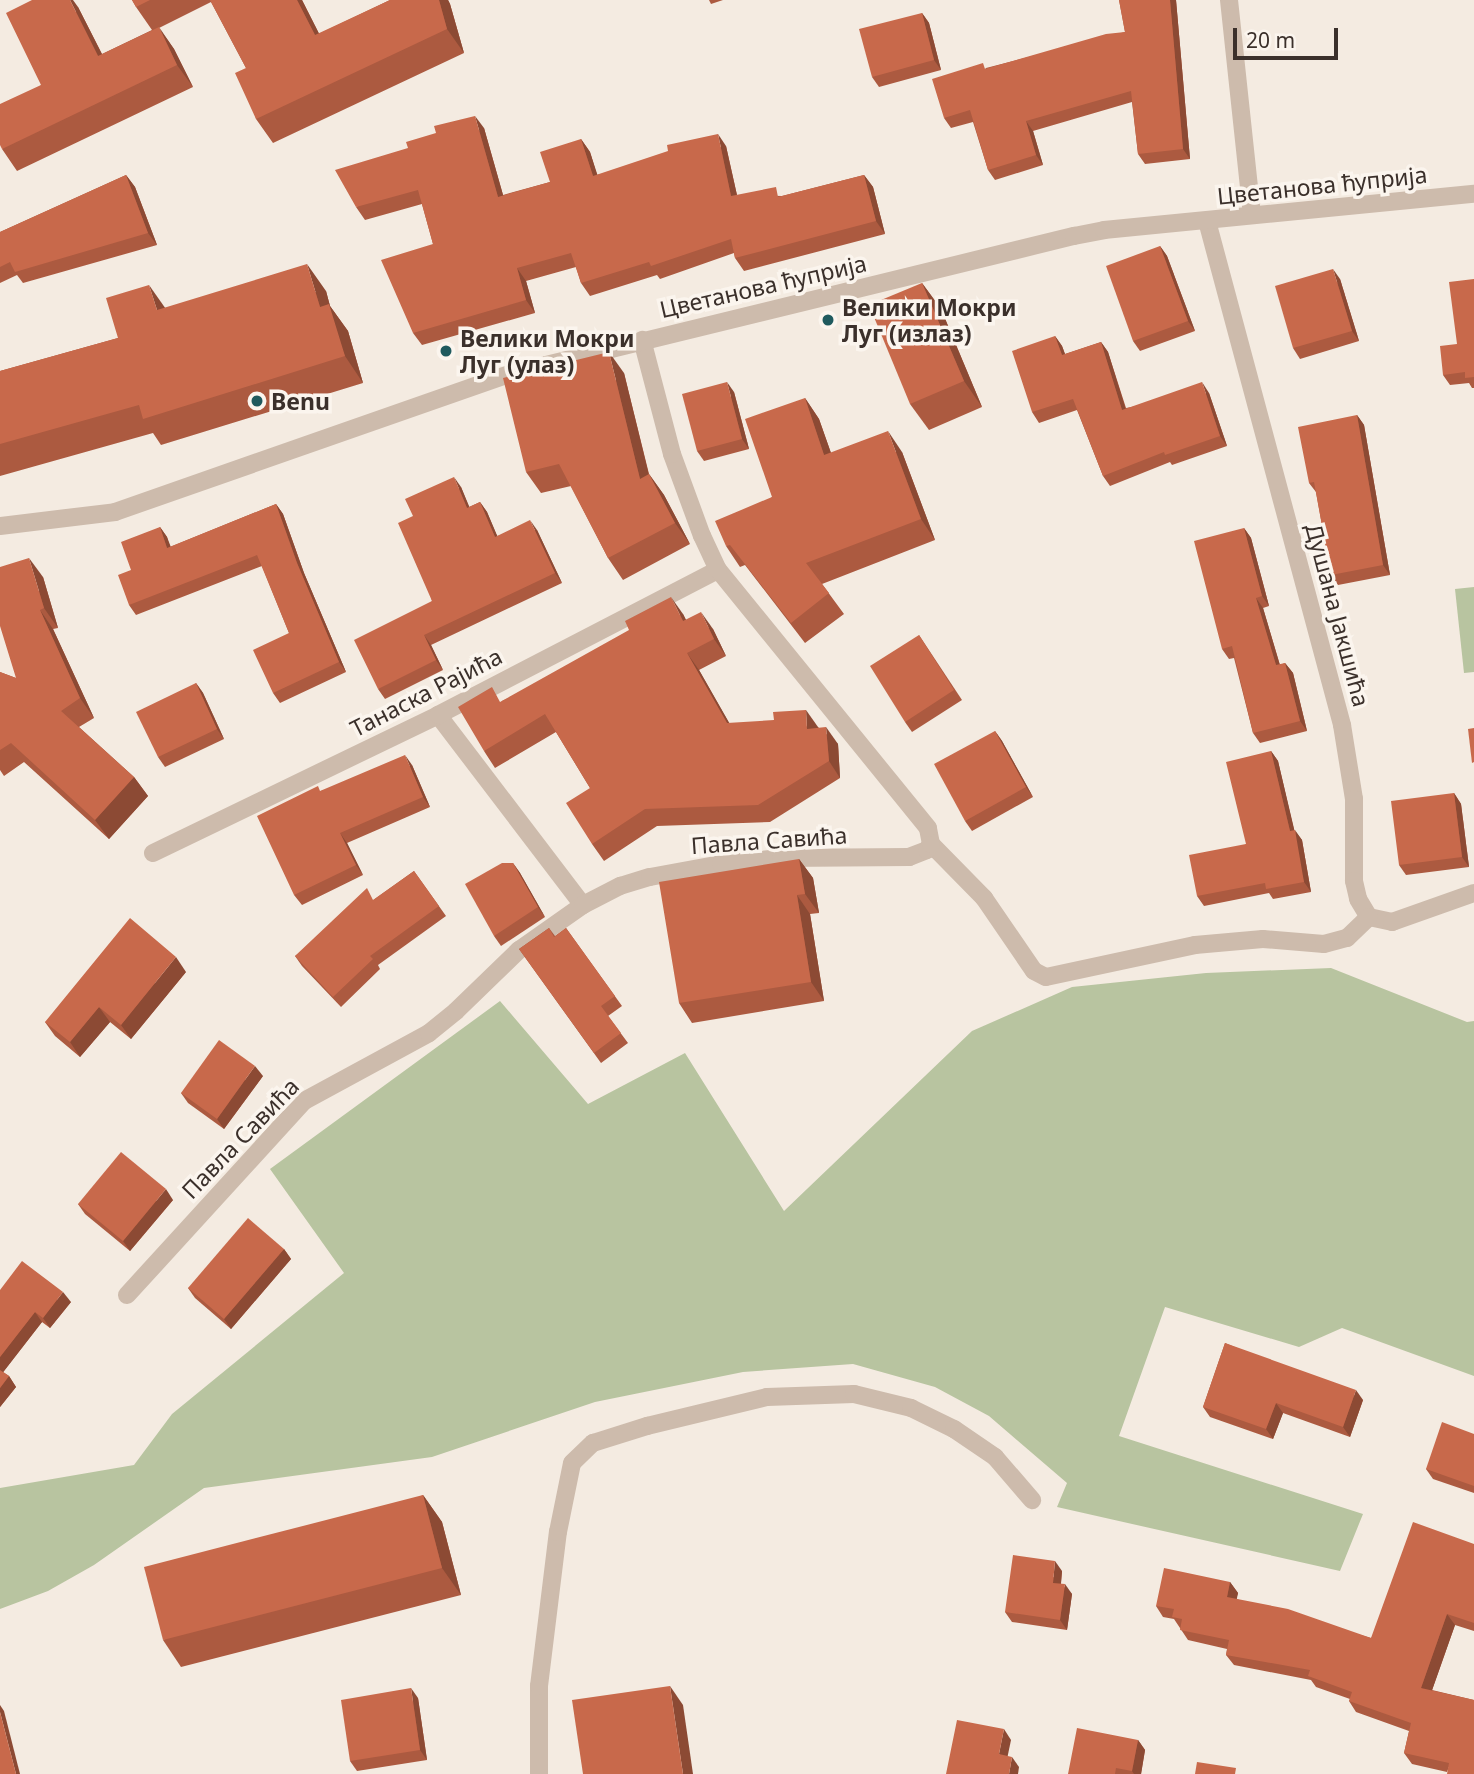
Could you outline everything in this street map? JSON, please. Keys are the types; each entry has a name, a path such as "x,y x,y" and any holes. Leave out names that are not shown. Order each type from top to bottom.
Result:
{"street":[{"path":"1229,0 1252,215"},
{"name":"Цветанова ћуприја","path":"0,526 115,512 207,482 462,389 642,340 1074,236 1104,230 1474,194"},
{"name":"Душана Јакшића","path":"1208,221 1331,678 1354,799 1354,881 1358,899 1369,917"},
{"path":"642,340 672,454 698,527 718,570 928,828 931,844 984,898 1034,971 1046,976 1195,945 1263,939 1324,944 1347,938 1369,917 1392,922 1474,893"},
{"name":"Танаска Рајића","path":"153,853 438,715 718,570"},
{"path":"438,715 583,905"},
{"name":"Павла Савића","path":"127,1295 304,1101 429,1033 457,1011 519,950 583,905 620,887 650,877 721,864 781,858 909,857 927,850 931,844"},
{"path":"539,1774 539,1686 558,1532 572,1463 593,1443 647,1426 767,1397 854,1394 911,1408 954,1429 995,1458 1032,1500"}],"green space":[{"path":"1474,587 1474,672 1464,673 1455,589"},
{"path":"1331,968 1467,1022 1474,1021 1474,1376 1342,1328 1299,1347 1165,1307 1119,1436 1363,1514 1340,1571 1057,1507 1067,1483 989,1416 935,1387 853,1364 743,1372 595,1402 432,1457 204,1488 94,1565 48,1591 0,1609 0,1488 134,1465 172,1414 344,1273 270,1169 500,1001 588,1104 685,1053 784,1211 972,1031 1072,987 1206,973"}],"building":[{"path":"32,0 70,0 98,56 159,27 177,65 2,149 0,104 41,85 6,13"},
{"path":"132,0 150,0 136,7"},
{"path":"210,0 297,0 315,35 390,0 439,0 447,29 256,119 235,73 246,68"},
{"path":"1119,0 1170,0 1183,149 1138,154 1131,91 1026,121 1036,155 988,170 970,110 944,118 932,79 983,63 985,69 1106,34 1125,32"},
{"path":"922,13 934,60 872,77 859,29"},
{"path":"475,116 498,197 550,182 540,152 581,139 593,176 668,151 667,145 718,134 731,196 776,187 778,197 864,175 876,221 735,258 731,239 651,266 649,262 581,283 571,253 517,268 526,300 413,333 381,260 433,244 418,190 356,207 335,170 408,148 406,142 436,133 434,126"},
{"path":"126,175 148,233 15,272 10,262 0,267 0,232"},
{"path":"1160,246 1188,321 1133,341 1106,266"},
{"path":"307,264 320,307 329,304 345,356 143,419 139,405 0,444 0,371 118,338 106,298 149,285 157,310"},
{"path":"1333,269 1352,331 1293,348 1275,286"},
{"path":"1474,279 1474,377 1465,378 1465,372 1443,375 1440,346 1457,344 1449,282"},
{"path":"922,283 964,381 910,404 869,305"},
{"path":"1055,336 1062,355 1101,342 1122,410 1202,382 1220,436 1165,455 1164,452 1103,476 1073,399 1032,412 1012,351"},
{"path":"609,352 640,479 649,474 675,523 608,558 559,464 526,472 503,378"},
{"path":"727,382 742,439 697,451 682,394"},
{"path":"805,398 824,455 888,431 921,519 806,563 829,593 791,623 730,545 726,546 715,521 772,497 745,419"},
{"path":"1357,415 1383,565 1331,575 1314,482 1309,483 1298,427"},
{"path":"454,477 467,508 480,502 495,537 530,520 555,573 424,635 436,660 378,689 354,640 432,601 398,523 413,516 405,499"},
{"path":"276,504 297,563 339,662 273,693 253,650 289,633 257,555 129,605 118,575 131,570 121,542 160,527 167,548"},
{"path":"1244,528 1262,596 1256,598 1276,665 1285,663 1300,721 1253,733 1232,646 1222,649 1194,541"},
{"path":"29,558 44,608 40,610 80,698 61,711 134,777 95,820 11,743 0,750 0,672 16,678 0,626 0,567"},
{"path":"671,597 683,621 701,612 714,639 687,653 727,723 774,720 773,712 806,710 807,729 826,727 829,761 758,805 645,809 592,844 566,803 590,788 545,714 484,751 458,707 492,687 500,702 629,630 625,621"},
{"path":"919,635 954,690 905,722 870,666"},
{"path":"196,683 217,729 158,757 136,712"},
{"path":"1474,728 1474,762 1472,763 1468,729"},
{"path":"995,731 1026,787 965,821 934,764"},
{"path":"1271,751 1290,831 1295,830 1304,882 1266,889 1265,883 1197,896 1189,855 1246,844 1226,762"},
{"path":"405,755 423,797 340,833 356,865 294,895 257,816 318,786 320,791"},
{"path":"1454,793 1462,857 1399,865 1391,801"},
{"path":"799,859 805,894 797,895 811,982 679,1003 659,882"},
{"path":"502,863 513,863 538,907 494,936 465,884"},
{"path":"414,871 439,906 370,956 373,959 333,997 295,956 367,888 373,900"},
{"path":"130,918 176,957 121,1025 99,1007 70,1042 45,1022"},
{"path":"549,928 554,937 566,928 615,996 601,1006 621,1033 594,1053 519,949"},
{"path":"219,1040 255,1066 217,1119 181,1093"},
{"path":"121,1152 166,1189 123,1241 78,1204"},
{"path":"248,1218 284,1249 224,1319 188,1288"},
{"path":"22,1261 63,1292 43,1318 35,1312 0,1357 0,1290"},
{"path":"1225,1343 1356,1390 1343,1427 1276,1403 1266,1429 1203,1407"},
{"path":"0,1370 9,1376 0,1388"},
{"path":"1442,1422 1474,1434 1474,1486 1426,1469"},
{"path":"423,1495 442,1568 163,1640 144,1567"},
{"path":"1413,1522 1474,1544 1474,1623 1447,1614 1421,1688 1474,1700 1474,1774 1447,1774 1449,1763 1404,1753 1411,1723 1349,1701 1352,1692 1308,1676 1310,1670 1226,1655 1229,1640 1180,1630 1182,1619 1172,1617 1174,1609 1156,1606 1164,1568 1230,1582 1227,1597 1288,1609 1371,1638"},
{"path":"1013,1555 1055,1561 1053,1583 1065,1584 1060,1620 1005,1612"},
{"path":"670,1686 683,1774 583,1774 572,1700"},
{"path":"411,1688 420,1750 350,1761 341,1700"},
{"path":"0,1712 16,1774 0,1774"},
{"path":"957,1720 1004,1729 999,1754 1012,1757 1009,1774 946,1774"},
{"path":"1077,1728 1138,1740 1132,1771 1116,1768 1115,1774 1068,1774"},
{"path":"1197,1762 1236,1768 1235,1774 1195,1774"}],"place":[{"name":"Велики Мокри Луг (излаз)","path":"828,320"},
{"name":"Велики Мокри Луг (улаз)","path":"446,351"},
{"name":"Benu","path":"257,401"}]}
